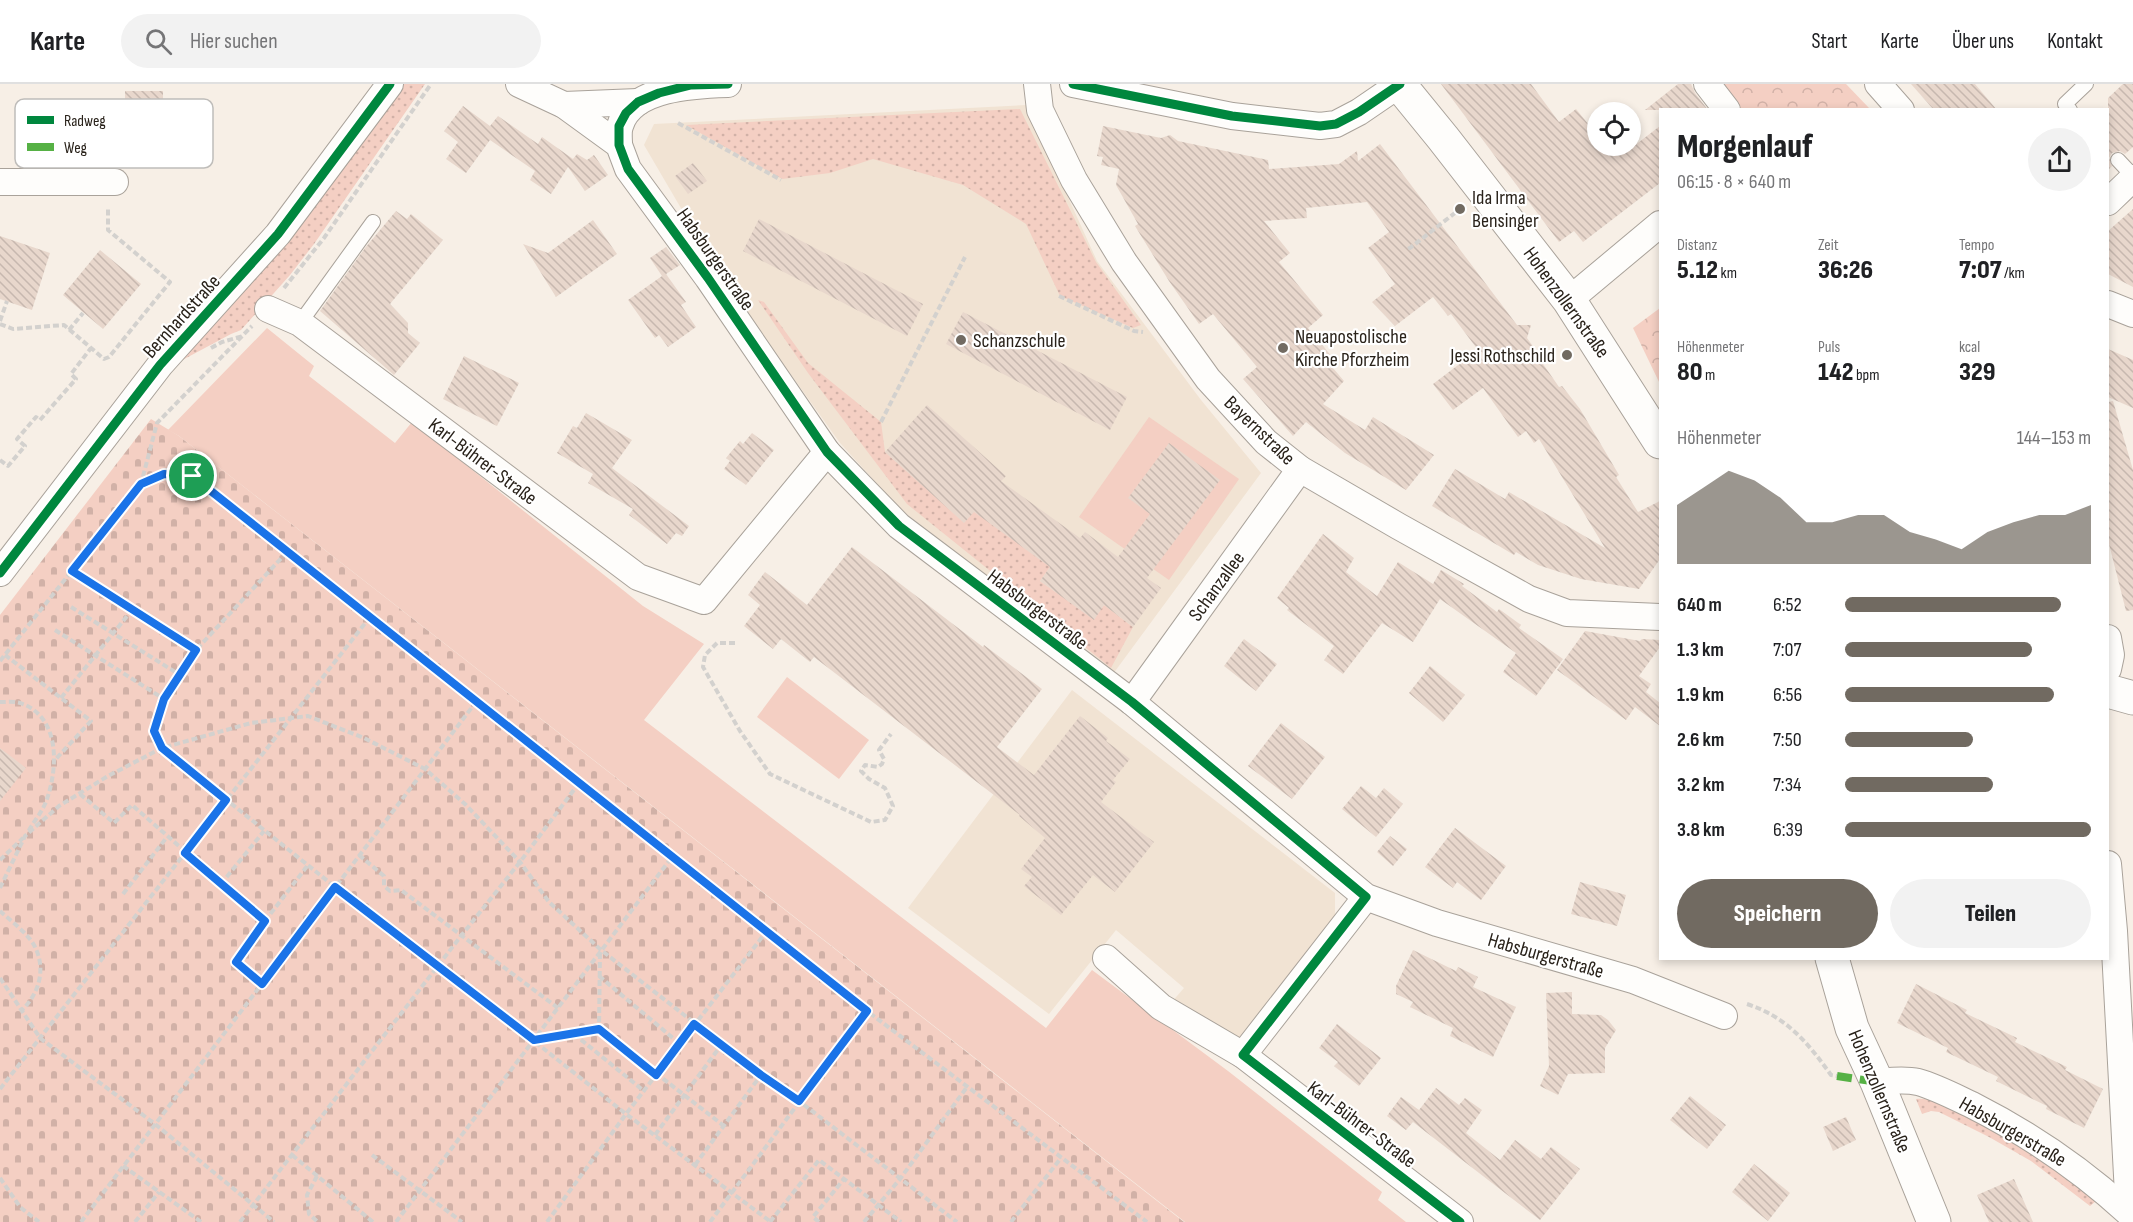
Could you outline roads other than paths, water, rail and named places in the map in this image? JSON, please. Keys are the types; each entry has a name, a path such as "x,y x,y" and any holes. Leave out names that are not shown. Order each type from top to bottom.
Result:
{"main road":[{"name":"Hohenzollernstraße","path":"1399,84 1569,300 1659,440"},
{"path":"2109,691 2133,698"},
{"name":"Hohenzollernstraße","path":"1833,960 1852,1028 1877,1082 1934,1222"}],"street":[{"name":"Bernhardstraße","path":"0,573 160,365 278,234 390,84"},
{"path":"519,84 564,105 619,145"},
{"path":"619,145 619,126 626,113 638,102 659,93 691,86 728,84"},
{"name":"Bayernstraße","path":"1037,84 1040,110 1074,180 1124,262 1216,387 1266,441 1300,469 1528,599 1567,613 1659,617"},
{"path":"1073,84 1232,116 1320,126 1336,124 1359,112 1399,84"},
{"path":"1707,84 1725,108"},
{"path":"1878,84 1899,108"},
{"path":"564,105 638,102"},
{"name":"Habsburgerstraße","path":"619,145 628,169 708,278 826,452 899,526 1132,702 1366,897 1437,923 1633,981 1724,1016"},
{"path":"2109,200 2128,172"},
{"path":"0,182 112,182"},
{"path":"1569,300 1659,225"},
{"path":"2109,304 2133,314"},
{"name":"Karl-Bührer-Straße","path":"268,309 300,323 638,577 704,601 826,452"},
{"name":"Schanzallee","path":"1132,702 1300,469"},
{"path":"2109,644 2111,655 2109,664"},
{"path":"2109,869 2123,936 2131,1215"},
{"path":"1243,1055 1366,897"},
{"name":"Karl-Bührer-Straße","path":"1106,958 1161,1007 1243,1055 1460,1222"},
{"name":"Habsburgerstraße","path":"1877,1082 1897,1080 1918,1082 1998,1118 2058,1155 2131,1215"}],"lane":[{"path":"2068,108 2065,104 2081,86"},
{"path":"300,323 373,222"}],"place":[{"name":"Ida Irma Bensinger","path":"1460,209"},
{"name":"Schanzschule","path":"961,340"},
{"name":"Neuapostolische Kirche Pforzheim","path":"1283,348"},
{"name":"Jessi Rothschild","path":"1567,355"}]}
